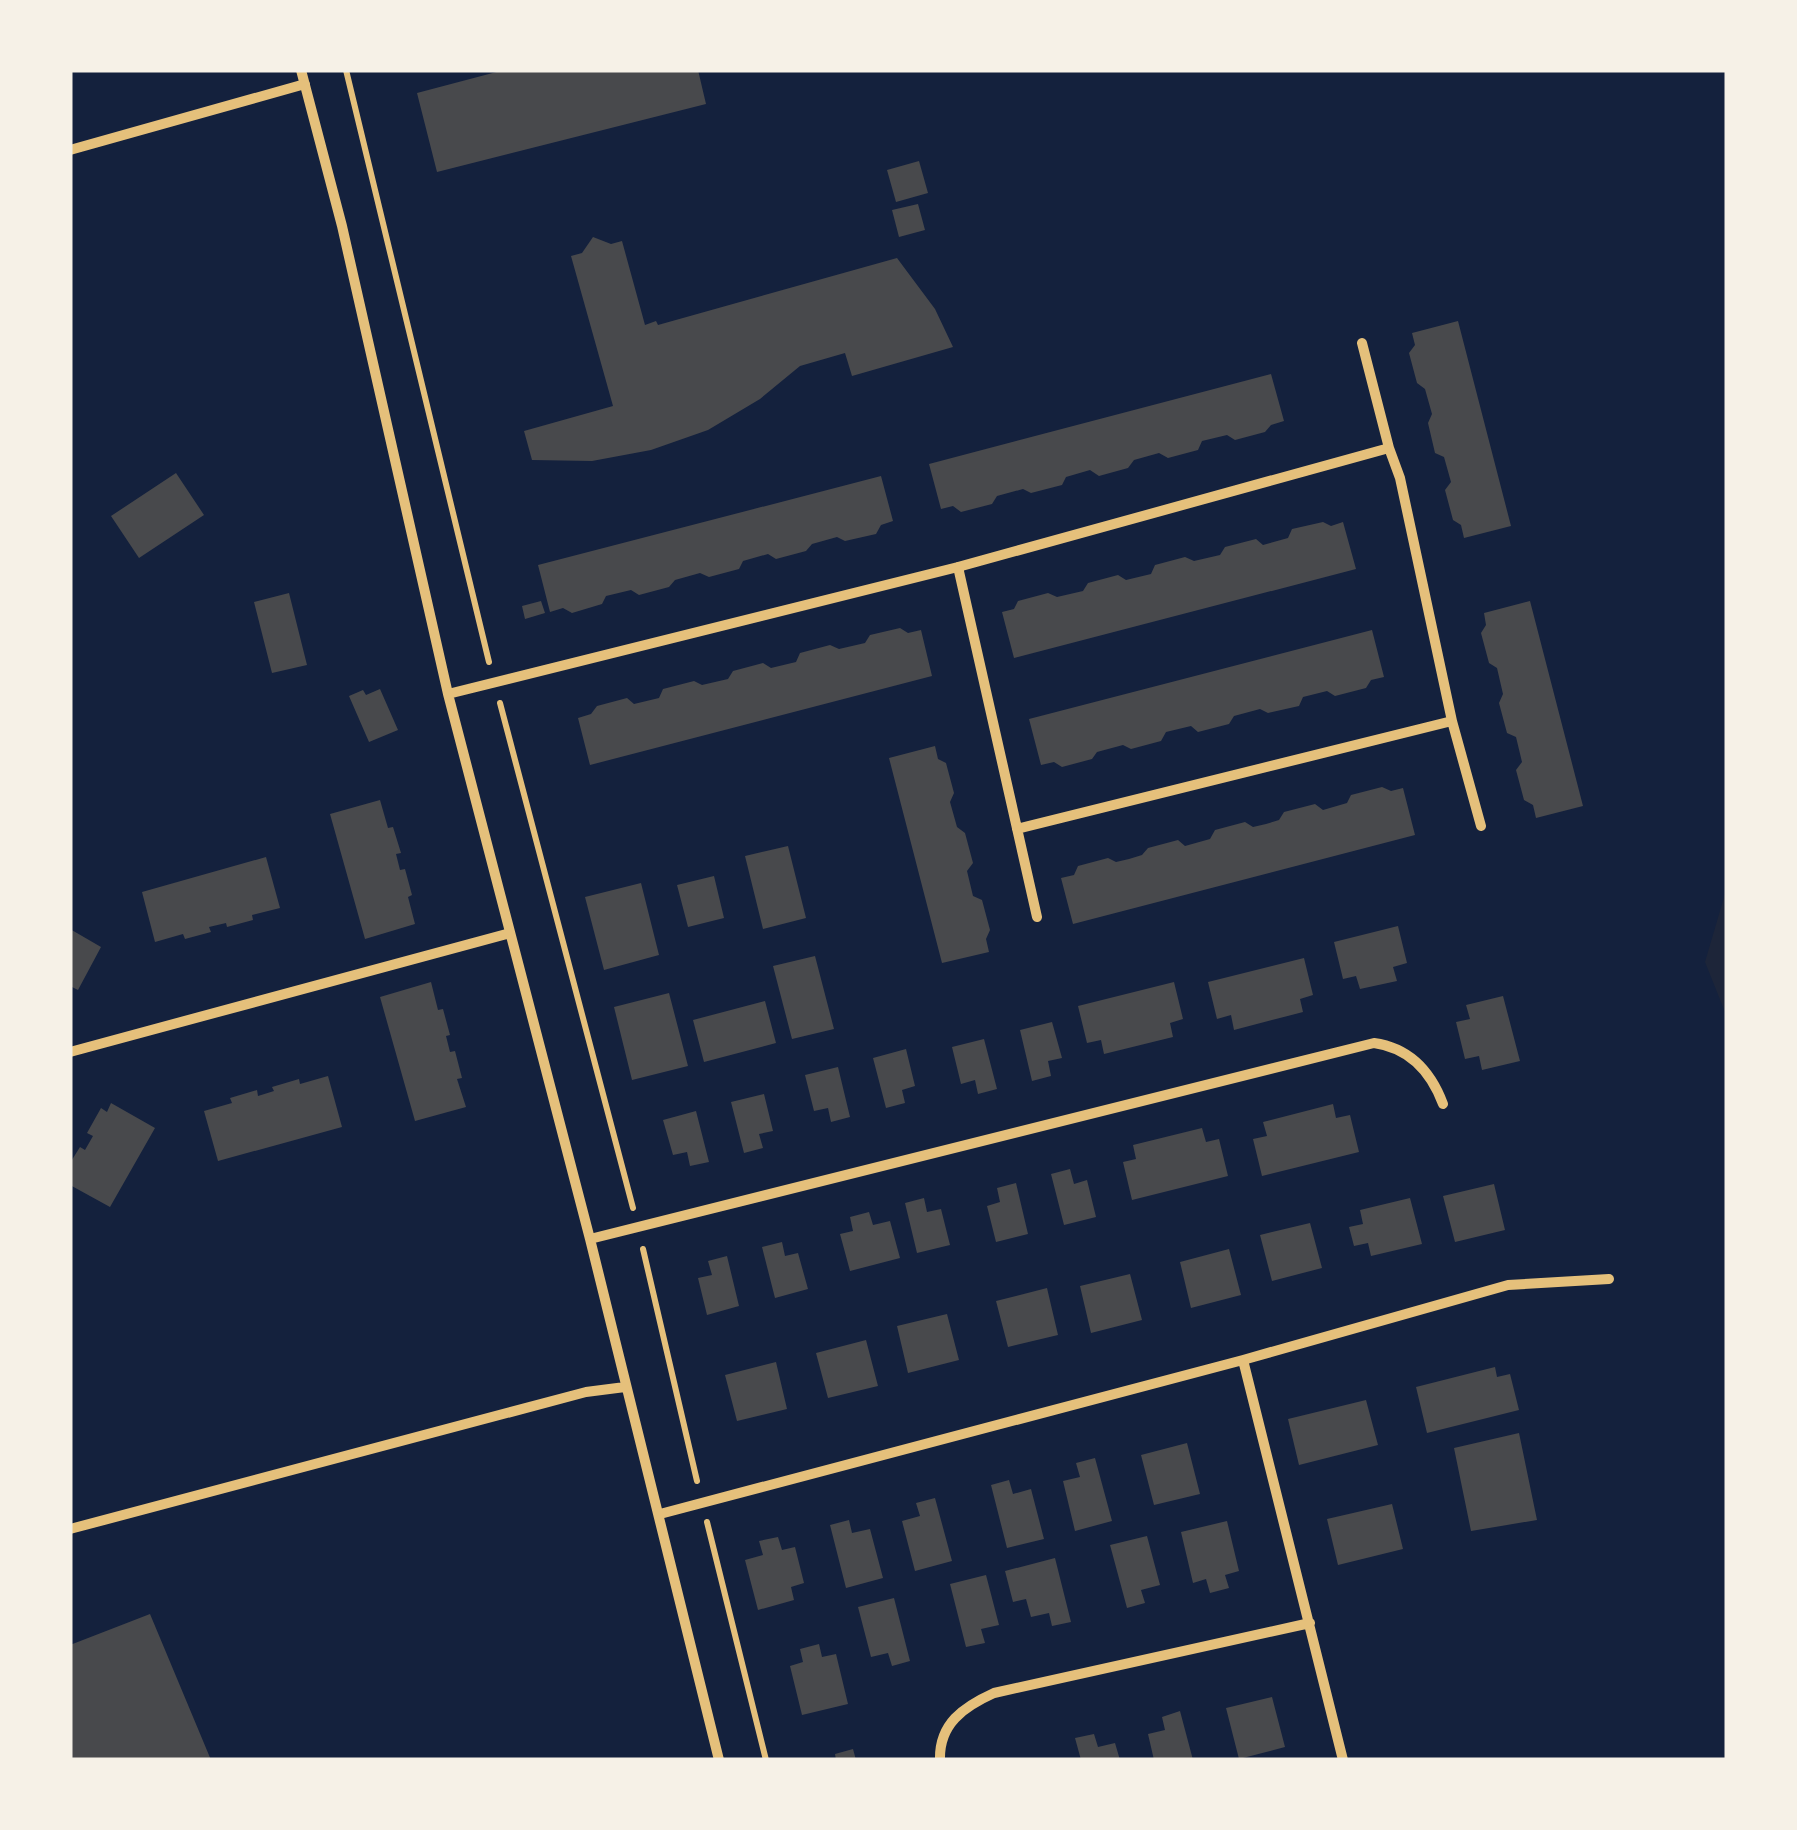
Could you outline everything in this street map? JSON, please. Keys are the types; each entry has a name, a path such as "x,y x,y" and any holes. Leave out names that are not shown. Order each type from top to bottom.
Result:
{"street":[{"path":"302,70 342,226 448,694 590,1238 719,1760"},
{"path":"70,150 305,84"},
{"path":"1362,343 1400,478 1452,720 1481,826"},
{"path":"448,694 958,567 1389,448"},
{"path":"958,567 1037,918"},
{"path":"1017,829 1452,720"},
{"path":"70,1052 510,932"},
{"path":"590,1238 1374,1044 1386,1045 1413,1058 1427,1072 1443,1104"},
{"path":"660,1514 1243,1360 1508,1284 1609,1280"},
{"path":"1243,1360 1343,1760"},
{"path":"70,1529 586,1392 625,1387"},
{"path":"940,1760 940,1745 950,1722 967,1706 994,1693 1310,1623"}],"path":[{"path":"346,70 495,684 638,1226 766,1760"}],"shaded area":[{"path":"1727,887 1727,1017 1705,962"}],"building":[{"path":"504,70 698,70 706,104 437,172 417,93"},
{"path":"919,161 928,193 896,202 887,170"},
{"path":"918,204 925,230 899,237 892,210"},
{"path":"593,237 611,244 622,241 645,325 656,321 658,325 897,258 935,309 953,347 852,376 845,353 800,366 760,399 708,430 651,450 592,461 532,460 524,431 613,406 571,256 582,253"},
{"path":"1458,321 1511,526 1464,538 1461,525 1453,520 1445,490 1451,482 1444,457 1435,453 1428,423 1432,414 1425,389 1417,383 1409,353 1415,345 1412,333"},
{"path":"1271,374 1284,421 1271,425 1265,432 1235,440 1227,435 1202,441 1198,450 1168,458 1159,453 1099,476 1090,470 1066,477 1062,485 1031,493 1023,489 997,496 992,504 961,512 953,506 941,509 929,464"},
{"path":"176,473 204,515 139,558 111,516"},
{"path":"881,476 893,521 881,525 876,534 845,541 837,537 812,544 806,551 776,559 768,554 743,561 739,569 709,577 700,573 639,595 631,590 606,596 602,604 572,613 563,608 550,612 538,565"},
{"path":"1323,522 1331,526 1343,522 1356,569 1014,658 1002,612 1014,609 1018,601 1048,593 1057,597 1083,591 1088,583 1118,575 1126,580 1151,574 1155,565 1185,557 1194,561 1220,555 1225,547 1256,539 1263,545 1288,538 1292,529"},
{"path":"289,593 307,665 272,673 254,602"},
{"path":"541,601 545,613 525,619 522,606"},
{"path":"1530,601 1583,806 1536,818 1533,805 1524,800 1516,770 1522,762 1516,737 1507,733 1499,703 1503,694 1497,668 1489,663 1481,633 1486,625 1484,613"},
{"path":"900,628 908,633 921,630 932,676 590,765 578,718 591,714 597,706 627,698 634,704 659,698 663,689 694,681 702,685 728,679 733,671 763,663 771,668 796,662 800,653 830,645 839,649 865,643 870,635"},
{"path":"1372,630 1384,677 1371,680 1366,688 1335,696 1327,691 1303,697 1299,706 1268,713 1260,709 1234,716 1229,724 1198,732 1191,726 1166,732 1161,741 1131,749 1123,745 1062,767 1054,762 1041,765 1029,719"},
{"path":"380,689 398,730 369,742 349,696"},
{"path":"935,746 938,759 946,763 954,793 950,802 957,827 965,833 973,863 967,871 973,896 982,900 990,930 986,939 989,952 942,963 889,758"},
{"path":"1382,787 1391,791 1403,788 1415,835 1073,924 1061,878 1074,875 1078,866 1108,858 1116,862 1129,859 1142,855 1148,848 1178,840 1185,846 1210,839 1215,830 1245,822 1253,827 1266,824 1279,820 1284,812 1315,804 1323,810 1347,803 1351,795"},
{"path":"380,800 401,853 396,854 400,870 405,869 415,924 365,939 330,814"},
{"path":"788,846 806,918 763,929 745,856"},
{"path":"266,857 280,908 227,927 226,923 209,927 211,932 155,942 142,892"},
{"path":"714,876 724,918 688,927 677,885"},
{"path":"641,883 659,955 604,970 585,897"},
{"path":"1398,926 1407,963 1393,967 1397,981 1360,989 1356,976 1343,979 1334,942"},
{"path":"70,929 101,947 78,990 70,986"},
{"path":"815,956 834,1029 792,1039 773,966"},
{"path":"1304,958 1313,995 1300,999 1303,1012 1234,1030 1231,1015 1217,1019 1208,982"},
{"path":"431,982 438,1010 443,1009 450,1052 455,1051 462,1078 457,1079 466,1107 415,1121 380,997"},
{"path":"1174,982 1183,1019 1170,1023 1173,1037 1104,1054 1101,1040 1087,1043 1078,1006"},
{"path":"669,993 688,1066 632,1080 614,1007"},
{"path":"1503,996 1520,1061 1482,1070 1479,1056 1465,1059 1456,1022 1470,1019 1466,1005"},
{"path":"765,1001 776,1043 704,1062 693,1020"},
{"path":"1052,1022 1062,1058 1048,1061 1051,1076 1032,1081 1020,1030"},
{"path":"984,1039 997,1089 978,1094 975,1080 961,1084 952,1047"},
{"path":"906,1049 915,1086 902,1090 905,1103 886,1108 873,1058"},
{"path":"838,1067 850,1117 831,1122 828,1108 814,1111 805,1075"},
{"path":"328,1076 342,1127 218,1161 204,1111 257,1090 258,1096 299,1079 300,1084"},
{"path":"764,1094 773,1131 759,1134 763,1148 744,1153 731,1102"},
{"path":"111,1103 155,1128 110,1207 70,1185 70,1163 93,1136 87,1133 101,1108 107,1112"},
{"path":"1333,1104 1336,1118 1350,1115 1359,1152 1262,1176 1253,1139 1267,1136 1263,1122"},
{"path":"696,1111 709,1162 690,1166 687,1152 673,1155 663,1120"},
{"path":"1202,1128 1206,1142 1219,1139 1228,1176 1132,1200 1123,1162 1136,1159 1133,1145"},
{"path":"1070,1169 1074,1184 1087,1180 1096,1217 1064,1225 1051,1174"},
{"path":"1016,1183 1028,1234 996,1242 987,1206 1000,1202 997,1188"},
{"path":"1494,1184 1505,1230 1455,1242 1443,1196"},
{"path":"924,1198 927,1212 941,1209 950,1245 917,1253 905,1203"},
{"path":"1410,1198 1422,1244 1371,1256 1368,1243 1354,1246 1349,1227 1363,1224 1360,1210"},
{"path":"869,1212 873,1225 890,1221 900,1258 850,1271 840,1234 853,1231 850,1217"},
{"path":"1310,1223 1322,1268 1272,1281 1260,1235"},
{"path":"782,1242 785,1256 798,1253 808,1289 775,1298 762,1247"},
{"path":"1229,1249 1241,1295 1191,1308 1180,1262"},
{"path":"727,1256 739,1306 707,1315 698,1278 712,1275 708,1261"},
{"path":"1130,1274 1142,1320 1091,1333 1080,1286"},
{"path":"1047,1288 1058,1335 1008,1347 996,1301"},
{"path":"947,1314 959,1360 908,1373 897,1326"},
{"path":"866,1340 878,1386 828,1398 816,1353"},
{"path":"776,1362 787,1409 737,1421 725,1375"},
{"path":"1495,1367 1497,1377 1510,1374 1519,1410 1427,1433 1416,1387"},
{"path":"1366,1400 1378,1445 1299,1465 1288,1419"},
{"path":"1519,1433 1537,1520 1471,1531 1454,1448"},
{"path":"1187,1443 1200,1494 1154,1505 1141,1455"},
{"path":"1095,1458 1112,1521 1075,1531 1063,1481 1080,1477 1076,1463"},
{"path":"1009,1480 1013,1494 1031,1489 1044,1539 1007,1548 991,1485"},
{"path":"935,1498 952,1561 915,1571 902,1521 920,1516 916,1503"},
{"path":"1392,1504 1403,1549 1338,1565 1327,1519"},
{"path":"849,1520 852,1533 870,1529 883,1578 846,1588 830,1525"},
{"path":"1227,1521 1239,1571 1225,1575 1229,1588 1210,1593 1206,1579 1193,1583 1181,1532"},
{"path":"1147,1536 1160,1585 1141,1590 1145,1603 1127,1608 1110,1545"},
{"path":"778,1537 782,1550 795,1547 804,1583 791,1587 794,1600 758,1610 745,1560 763,1555 759,1541"},
{"path":"1055,1558 1071,1622 1052,1626 1049,1613 1031,1617 1026,1599 1013,1602 1005,1571"},
{"path":"986,1575 999,1625 981,1629 985,1643 966,1647 950,1584"},
{"path":"894,1598 910,1661 892,1666 888,1653 871,1657 858,1607"},
{"path":"150,1614 211,1760 70,1760 70,1645"},
{"path":"819,1644 822,1657 836,1654 848,1704 802,1715 790,1666 803,1662 800,1649"},
{"path":"1272,1697 1285,1747 1239,1759 1226,1708"},
{"path":"1180,1711 1193,1760 1154,1760 1148,1734 1165,1730 1162,1717"},
{"path":"1094,1734 1098,1747 1115,1743 1120,1760 1081,1760 1075,1738"},
{"path":"853,1749 856,1760 836,1760 835,1754"}]}
